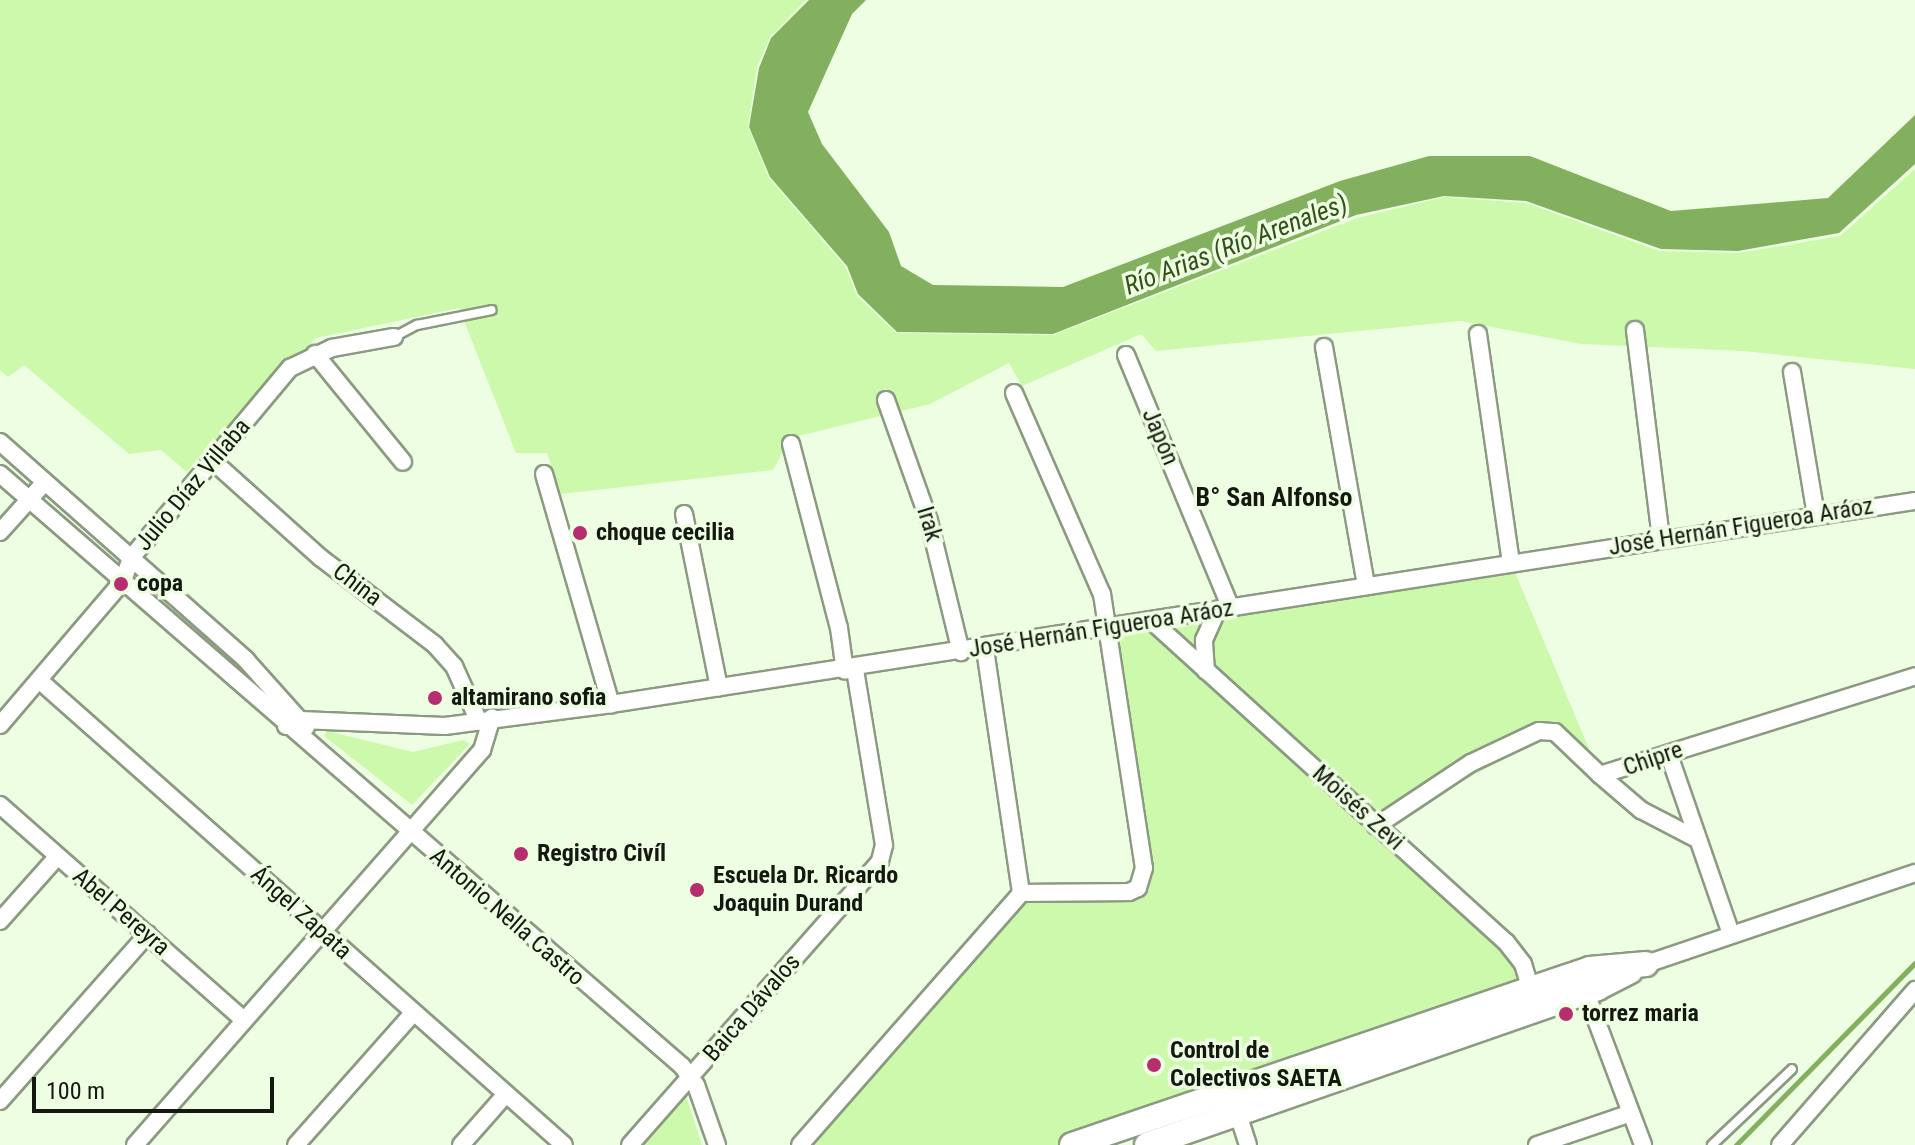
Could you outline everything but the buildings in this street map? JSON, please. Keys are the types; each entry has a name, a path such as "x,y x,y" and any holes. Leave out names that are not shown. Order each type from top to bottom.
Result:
{"street":[{"path":"1635,330 1661,538"},
{"path":"1478,334 1511,563"},
{"name":"Julio Díaz Villaba","path":"0,725 123,581 131,558 215,463 290,368 315,354 394,337"},
{"path":"1324,347 1366,586"},
{"path":"315,354 403,462"},
{"name":"Japón","path":"1126,355 1224,610"},
{"path":"1792,372 1816,516"},
{"path":"800,1145 1021,893 1129,892 1143,878 1102,594 1014,393"},
{"name":"Irak","path":"886,400 929,521 961,652"},
{"name":"Antonio Nella Castro","path":"0,442 246,660 323,756 691,1076"},
{"path":"791,444 850,670"},
{"name":"China","path":"215,463 321,558 435,645 454,666 485,720"},
{"name":"Antonio Nella Castro","path":"0,474 294,723"},
{"path":"544,474 611,704"},
{"path":"0,532 45,482"},
{"name":"José Hernán Figueroa Aráoz","path":"294,723 445,726 611,704 1154,623 1661,538 1915,501"},
{"path":"684,514 719,688"},
{"path":"1206,671 1204,640 1224,610"},
{"name":"Moisés Zevi","path":"1154,623 1515,951 1533,1000"},
{"path":"985,649 1021,893"},
{"name":"Baica Dávalos","path":"630,1145 873,870 884,845 850,670"},
{"name":"Chipre","path":"1376,826 1471,763 1539,731 1555,732 1600,775 1915,676"},
{"name":"Ángel Zapata","path":"39,680 564,1145"},
{"path":"135,1145 242,1018 482,750 485,720"},
{"path":"1669,755 1695,838 1731,934"},
{"path":"1600,775 1641,810 1695,838"},
{"name":"Abel Pereyra","path":"0,805 242,1018"},
{"path":"0,921 57,857"},
{"path":"1072,1145 1111,1139 1234,1102 1582,982 1646,964 1915,873"},
{"path":"0,1101 148,934"},
{"path":"1582,982 1643,1145"},
{"path":"1780,1145 1915,990"},
{"path":"296,1145 413,1013"},
{"path":"691,1076 717,1145"},
{"path":"461,1145 506,1094"},
{"path":"1147,1145 1234,1102"},
{"path":"1234,1102 1248,1145"},
{"path":"1537,1145 1631,1113"}],"lane":[{"path":"394,337 417,325 492,310"},
{"path":"1712,1145 1792,1069"}],"shaded area":[{"path":"0,0 806,0 770,37 757,67 748,127 769,178 845,266 857,296 896,333 1053,335 1357,218 1445,197 1526,203 1659,251 1739,253 1840,236 1915,169 1915,369 1743,351 1581,344 1461,321 1156,351 1141,334 1022,386 1009,363 930,404 790,438 773,470 561,494 547,453 516,453 459,308 316,338 187,472 161,450 129,454 24,365 8,377 0,370"},
{"path":"1511,563 1600,775 1555,732 1377,826 1515,951 1532,989 1073,1145 800,1145 1021,893 1138,887 1106,630"},
{"path":"327,731 413,752 463,740 470,744 412,805 324,736"},
{"path":"685,1093 702,1145 640,1145"}],"water":[{"name":"Río Arias (Río Arenales)","path":"809,0 866,0 852,14 808,112 822,144 889,232 901,266 933,285 1063,287 1340,181 1429,156 1530,156 1671,211 1828,198 1915,115 1915,164 1839,233 1738,251 1661,249 1526,201 1444,196 1356,215 1053,334 897,332 858,294 847,266 770,177 749,127 759,68 771,38"}],"waterway":[{"path":"1736,1145 1915,963"}],"place":[{"name":"choque cecilia","path":"580,533"},
{"name":"copa","path":"121,584"},
{"name":"altamirano sofia","path":"435,698"},
{"name":"Registro Civíl","path":"521,854"},
{"name":"Escuela Dr. Ricardo Joaquin Durand","path":"697,890"},
{"name":"torrez maria","path":"1566,1014"},
{"name":"Control de Colectivos SAETA","path":"1154,1065"}],"district":[{"name":"B° San Alfonso","path":"1274,498"}]}
